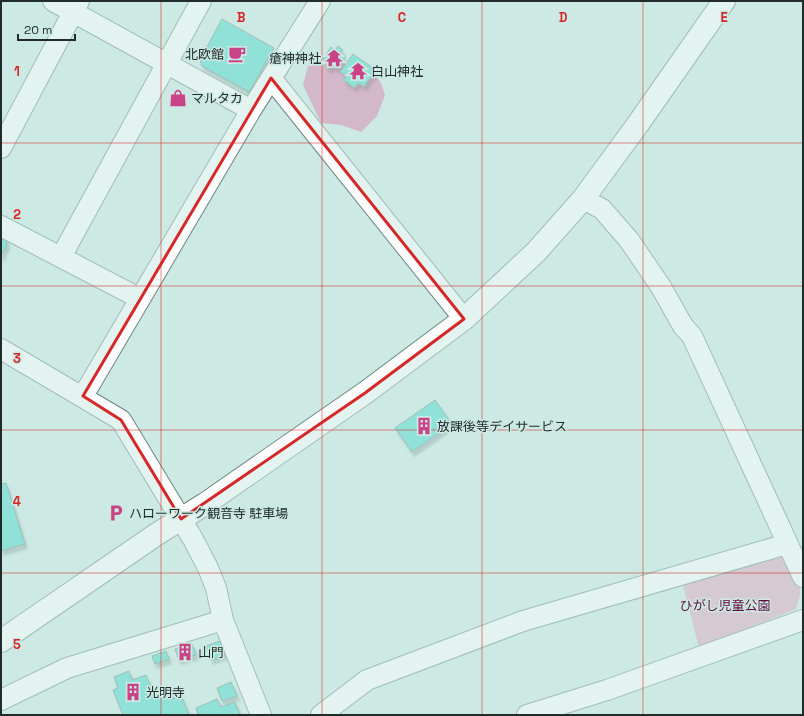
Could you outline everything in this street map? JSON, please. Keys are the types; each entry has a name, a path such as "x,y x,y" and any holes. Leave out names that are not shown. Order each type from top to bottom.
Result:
{"street":[{"path":"53,1 76,6 167,64 251,110"},
{"path":"61,257 201,1"},
{"path":"83,396 139,298 251,110 320,1"},
{"path":"1,641 365,393 464,319 536,252 583,199 638,124 724,1"},
{"path":"1,148 76,6"},
{"path":"271,78 464,319"},
{"path":"583,199 602,209 629,240 661,287 683,326 692,336 786,544 803,577"},
{"path":"1,226 139,298"},
{"path":"1,349 83,396 121,420 181,519 208,568 216,588 223,620 261,715"},
{"path":"321,715 367,680 523,621 786,544"},
{"path":"1,700 67,668 223,620"},
{"path":"527,715 607,690 803,620"}],"highlighted area":[{"path":"271,78 464,319 365,393 181,519 121,420 83,396"}],"green space":[{"name":"ひがし児童公園","path":"780,556 789,560 800,584 800,595 796,609 699,648 683,585"}],"shaded area":[{"path":"350,62 371,69 381,83 385,95 377,116 361,132 341,125 321,123 303,85 308,66"}],"building":[{"name":"北欧館","path":"222,19 274,48 249,92 202,66 200,60"},
{"name":"瘡神神社","path":"338,46 343,50 340,54 346,57 338,69 332,66 330,69 325,66 327,63 323,59 331,47 335,51"},
{"name":"白山神社","path":"353,54 376,70 364,87 358,83 355,88 343,80 347,76 340,72"},
{"path":"1,235 6,238 7,245 1,257"},
{"name":"放課後等デイサービス","path":"435,400 452,424 412,452 395,428"},
{"path":"6,483 25,544 1,551 1,484"},
{"path":"220,641 225,655 211,660 206,646"},
{"name":"山門","path":"192,644 196,655 179,660 175,649"},
{"path":"166,651 169,659 155,664 152,656"},
{"name":"光明寺","path":"129,671 132,680 146,675 154,694 168,688 172,699 181,695 189,715 123,715 113,690 118,688 114,677"},
{"path":"231,682 237,696 222,701 217,688"},
{"name":"光明寺","path":"217,699 221,707 235,702 240,715 198,715 196,708"}],"place":[{"name":"北欧館","path":"237,54"},
{"name":"瘡神神社","path":"334,58"},
{"name":"白山神社","path":"358,71"},
{"name":"マルタカ","path":"178,98"},
{"name":"放課後等デイサービス","path":"424,426"},
{"name":"ハローワーク観音寺 駐車場","path":"116,513"},
{"name":"山門","path":"185,652"},
{"name":"光明寺","path":"133,692"}]}
